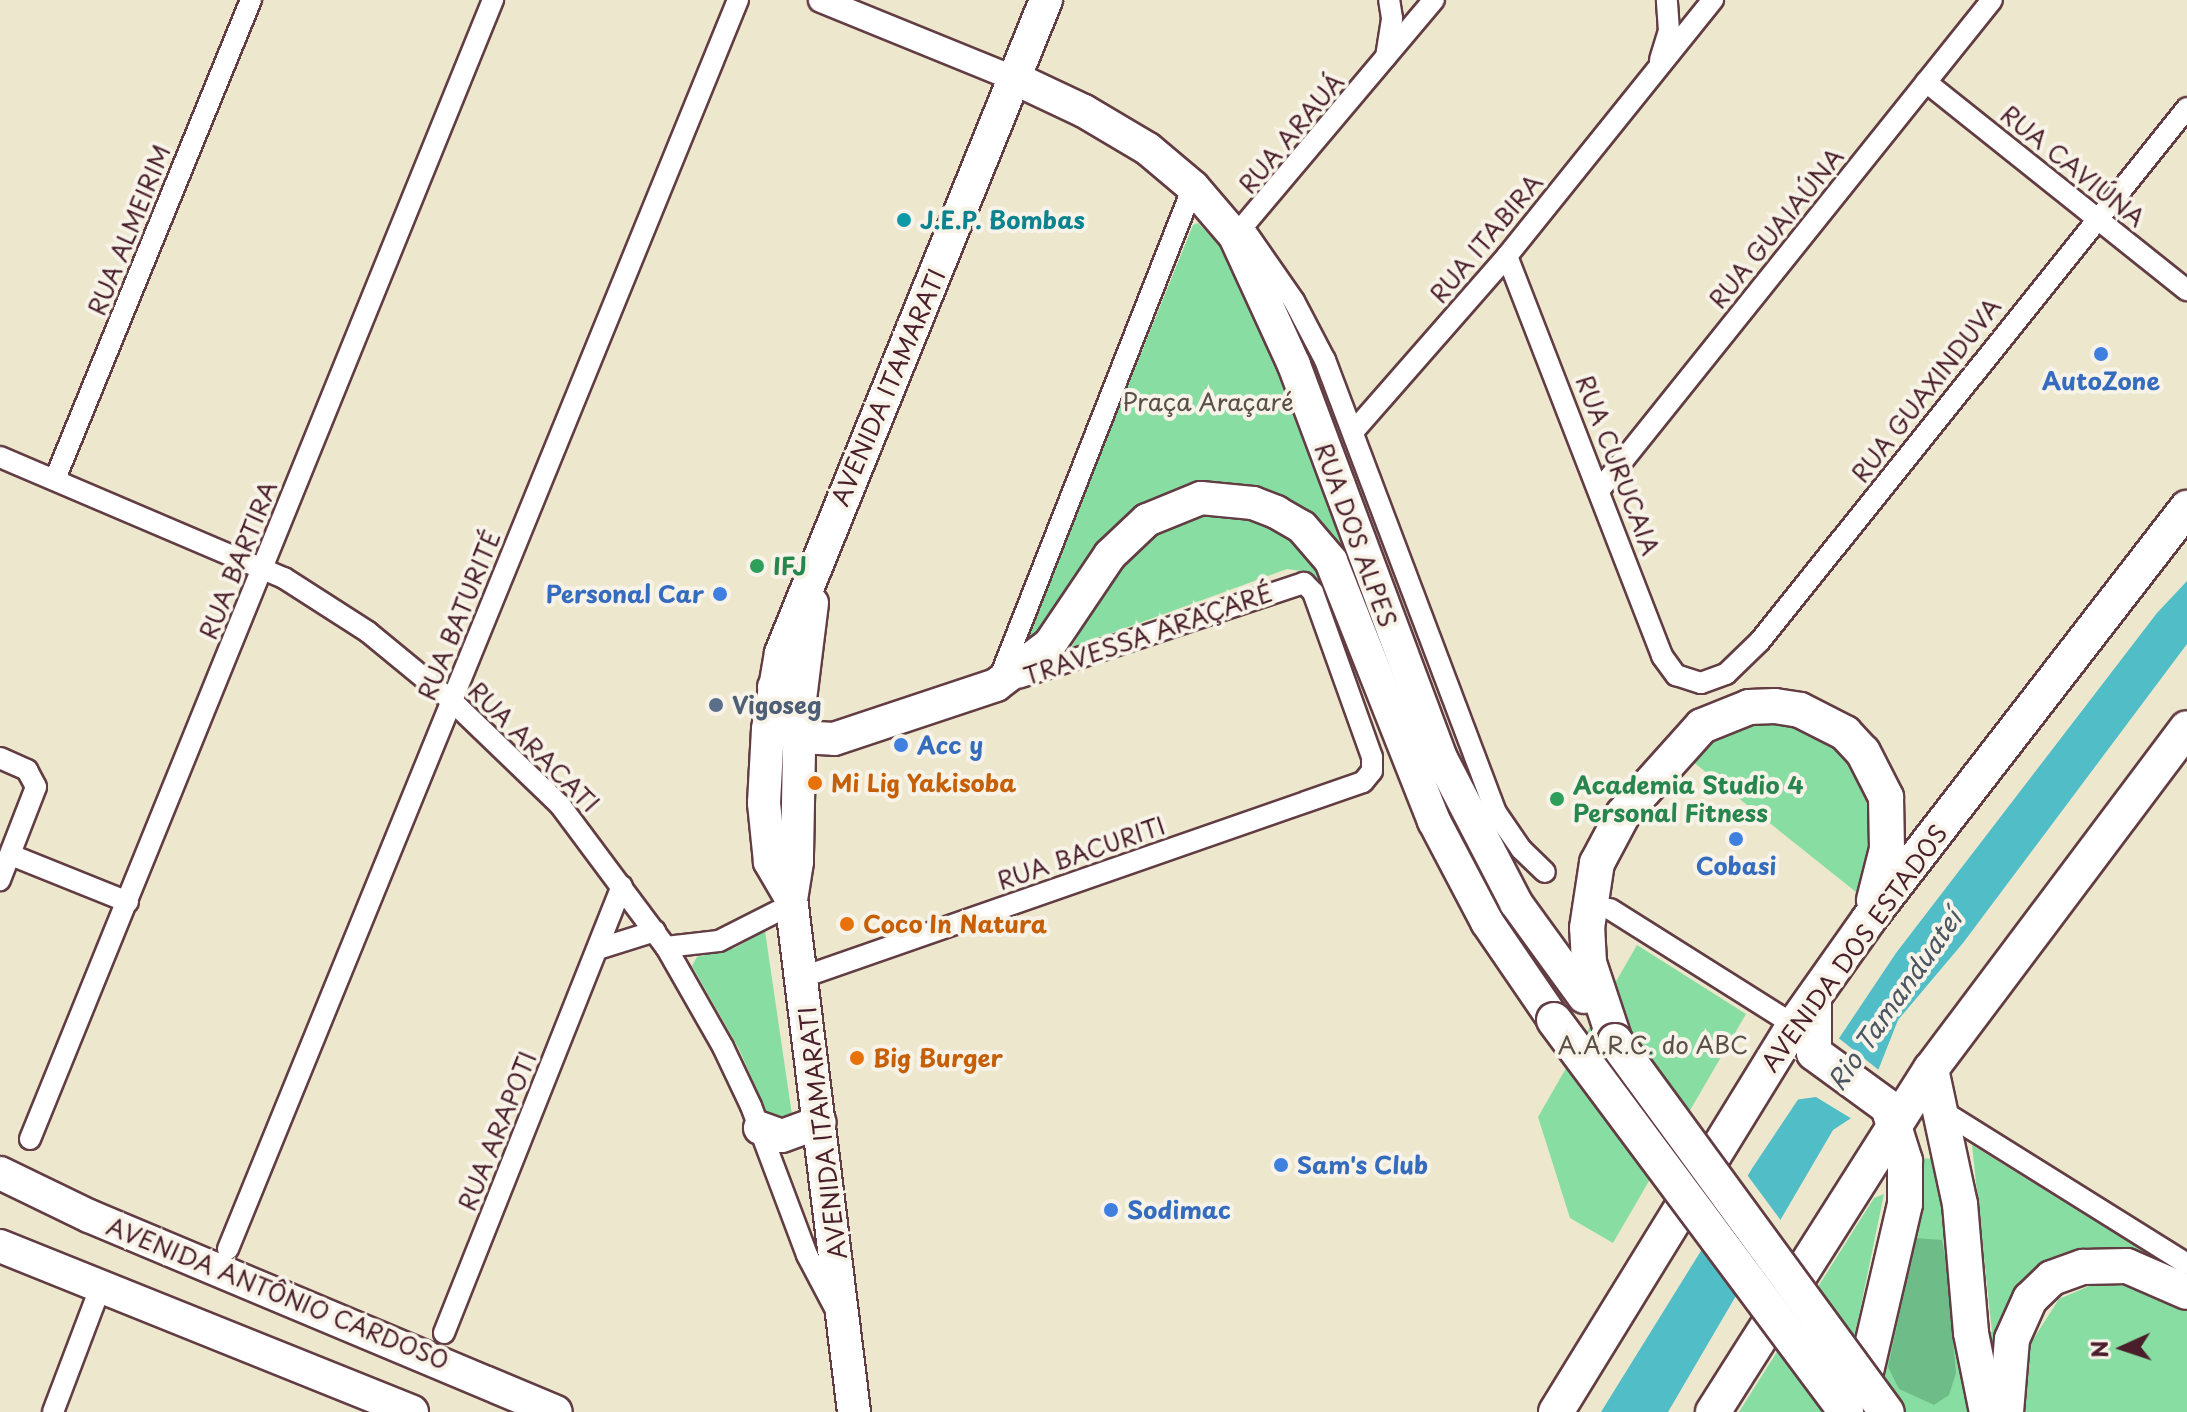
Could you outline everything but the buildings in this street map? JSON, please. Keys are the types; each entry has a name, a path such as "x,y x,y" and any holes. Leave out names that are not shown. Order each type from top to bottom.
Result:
{"highway":[{"name":"AVENIDA DOS ESTADOS","path":"1556,1412 1794,1025 1869,919 2187,508"},
{"path":"1615,1041 1589,963 1587,928 1597,863 1623,814 1682,742 1725,714 1775,706 1812,715 1845,733 1877,774 1889,823 1883,872 1869,919"},
{"path":"1713,1412 1888,1111 1929,1091 2187,728"},
{"path":"1584,997 1887,1412"},
{"path":"1814,997 1811,1044 1819,1058 1888,1111 1906,1194 1856,1412"},
{"path":"1554,1020 1846,1412"},
{"path":"1929,1091 1960,1204 1971,1333 1987,1412"},
{"path":"2006,1412 2012,1339 2030,1299 2067,1272 2106,1264 2127,1266 2187,1292"}],"main road":[{"name":"AVENIDA ITAMARATI","path":"792,901 770,862 765,827 764,770 774,687 792,620 1046,0"},
{"name":"RUA DOS ALPES","path":"1016,79 1123,133 1193,187 1239,232 1294,365 1442,760 1516,903 1584,997"},
{"path":"996,685 1050,644 1126,537 1172,507 1201,498 1253,503 1302,527 1342,582 1410,770 1459,872 1554,1020"},
{"name":"AVENIDA ITAMARATI","path":"819,552 798,737 797,862 792,901 851,1399"},
{"name":"TRAVESSA ARAÇARÉ","path":"798,737 834,739 996,685"},
{"path":"774,687 779,715 798,737"},
{"path":"760,1128 782,1136 820,1122"},
{"name":"AVENIDA ANTÔNIO CARDOSO","path":"0,1173 89,1216 556,1412"},
{"path":"0,1246 412,1412"}],"street":[{"name":"RUA ALMEIRIM","path":"55,479 251,0"},
{"name":"RUA BARTIRA","path":"30,1139 493,0"},
{"name":"RUA BATURITÉ","path":"228,1249 738,0"},
{"name":"RUA DOS ALPES","path":"821,0 1016,79"},
{"path":"1385,61 1392,18 1389,0"},
{"name":"RUA ARAUÁ","path":"1239,232 1434,0"},
{"name":"RUA ITABIRA","path":"1656,75 1669,31 1667,0"},
{"name":"RUA ITABIRA","path":"1353,432 1507,256 1656,75 1713,0"},
{"name":"RUA GUAIAÚNA","path":"1601,488 1992,0"},
{"name":"RUA CAVIÚNA","path":"1926,82 2187,290"},
{"name":"RUA GUAXINDUVA","path":"1691,682 1726,674 1760,641 2187,108"},
{"path":"996,685 1193,187"},
{"name":"RUA DOS ALPES","path":"1239,232 1310,328 1353,432 1474,763 1508,833 1545,872"},
{"name":"RUA CURUCAIA","path":"1507,256 1601,488 1662,656 1676,675 1691,682"},
{"name":"RUA ARACATI","path":"0,457 264,566 368,632 452,701 560,805 660,939 723,1047 760,1128 807,1255 844,1326"},
{"name":"TRAVESSA ARAÇARÉ","path":"996,685 1304,583 1313,592 1372,757 1372,771"},
{"path":"0,758 27,770 36,787 0,880"},
{"name":"RUA BACURITI","path":"803,977 1363,782 1372,771"},
{"path":"11,855 128,902"},
{"name":"RUA ARAPOTI","path":"444,1333 622,886"},
{"path":"598,949 660,939 719,941 792,901"},
{"path":"1610,909 1794,1025"},
{"path":"1929,1091 2187,1264"},
{"path":"53,1412 100,1288"}],"green space":[{"name":"Praça Araçaré","path":"1198,223 1219,245 1251,295 1356,572 1337,546 1250,487 1190,487 1145,503 1110,531 1032,639 1028,633 1193,225"},
{"path":"1202,512 1236,512 1285,531 1314,558 1327,593 1310,572 1287,569 1071,648 1124,556 1144,537"},
{"path":"1774,723 1796,727 1836,748 1852,764 1872,805 1870,863 1856,892 1687,757 1729,730"},
{"path":"765,931 792,1115 786,1122 769,1117 739,1049 692,966 697,957 735,948"},
{"name":"A.A.R.C. do ABC","path":"1637,945 1746,1014 1613,1243 1570,1218 1538,1117"},
{"path":"1972,1145 2187,1278 2134,1255 2010,1303 1998,1331 2034,1338 2059,1299 2094,1284 2133,1286 2187,1305 2187,1412 1875,1412 1922,1208 1922,1158 1932,1159 1943,1196 1953,1338 1992,1332"},
{"path":"1884,1194 1839,1412 1739,1412 1874,1198"},
{"path":"1916,1238 1942,1240 1946,1262 1956,1373 1949,1395 1934,1405 1899,1389 1888,1367"}],"water":[{"name":"Rio Tamanduateí","path":"2187,581 2187,644 1963,943 1898,1020 1862,1111 1833,1130 1668,1412 1601,1412 1753,1167 1896,953 2157,613"}],"pier":[{"path":"1836,1036 1880,1071 1857,1122 1816,1097 1794,1100"},
{"path":"1745,1172 1782,1222 1743,1290 1704,1238"}],"place":[{"name":"J.E.P. Bombas","path":"904,220"},
{"name":"AutoZone","path":"2101,354"},
{"name":"IFJ","path":"757,566"},
{"name":"Personal Car","path":"720,594"},
{"name":"Vigoseg","path":"716,705"},
{"name":"Acc y","path":"901,745"},
{"name":"Mi Lig Yakisoba","path":"815,783"},
{"name":"Academia Studio 4 Personal Fitness","path":"1557,799"},
{"name":"Cobasi","path":"1736,839"},
{"name":"Coco In Natura","path":"847,924"},
{"name":"Big Burger","path":"857,1058"},
{"name":"Sam's Club","path":"1281,1165"},
{"name":"Sodimac","path":"1111,1210"}]}
